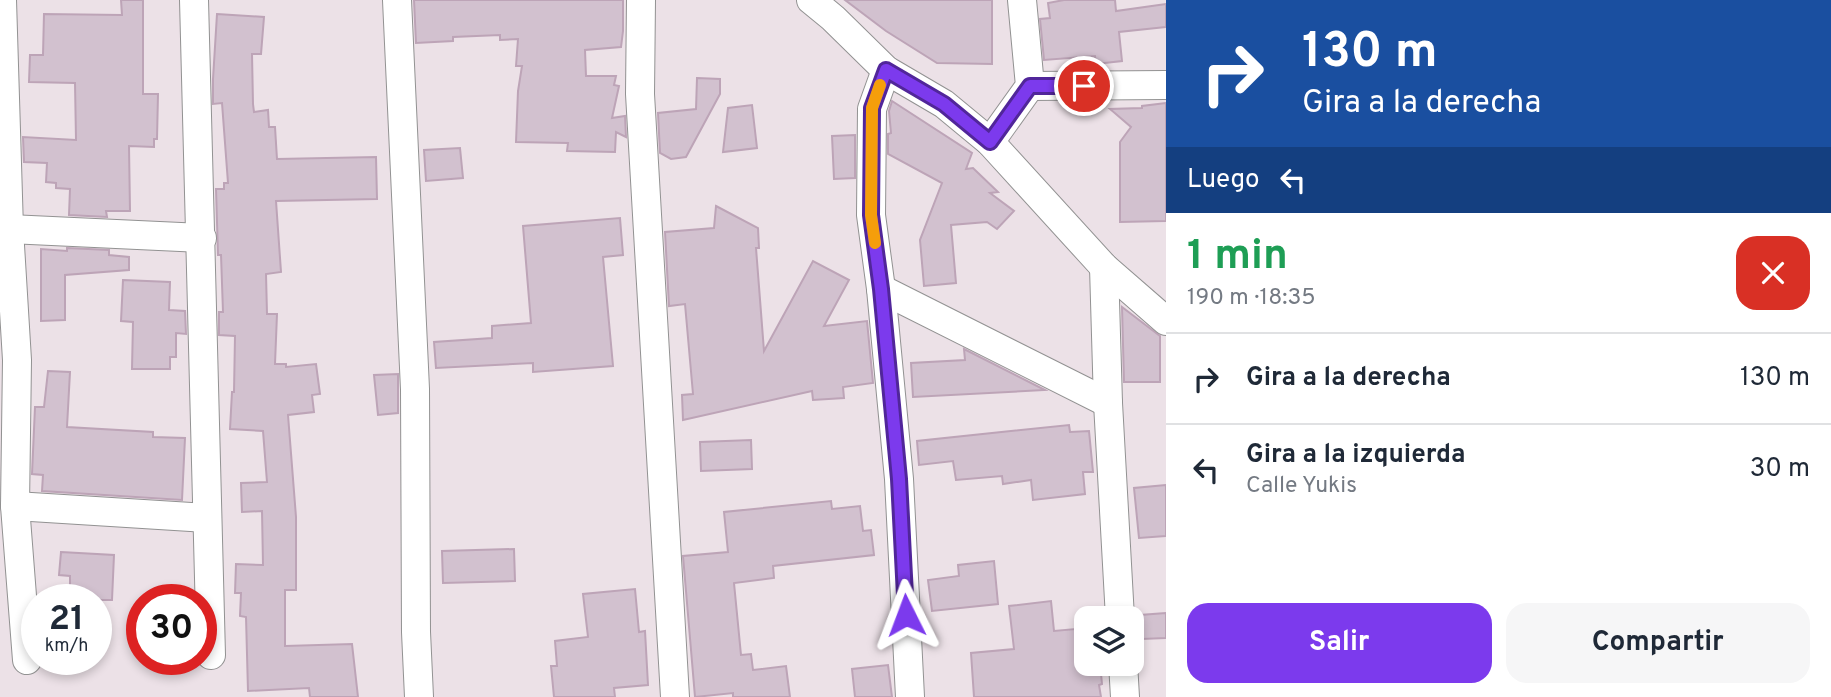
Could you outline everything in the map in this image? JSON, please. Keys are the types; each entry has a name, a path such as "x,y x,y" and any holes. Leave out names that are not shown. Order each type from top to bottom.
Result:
{"street":[{"path":"2,0 9,229 17,360 15,506 21,584"},
{"path":"194,0 209,584"},
{"path":"397,0 415,389 416,632 419,697"},
{"path":"641,0 640,94 675,697"},
{"path":"811,0 832,9 886,70 944,104 990,142 1104,267 1166,321"},
{"path":"990,142 1030,86 1022,0"},
{"path":"886,70 872,108 871,215 881,289 899,479 910,697"},
{"path":"1030,86 1166,85"},
{"path":"9,229 202,238"},
{"path":"1104,267 1108,403 1119,606"},
{"path":"881,289 1108,403"},
{"path":"15,506 207,518"},
{"path":"1124,676 1125,697"}],"building":[{"path":"121,0 143,0 143,94 158,94 157,139 154,139 154,147 129,146 130,211 106,211 107,217 69,215 70,189 56,188 56,183 46,182 47,163 24,162 23,137 76,140 75,83 29,82 30,55 43,55 44,14 122,15"},
{"path":"414,0 623,0 621,47 585,50 586,76 616,76 614,85 619,86 612,118 625,116 626,137 616,132 615,152 567,151 568,143 516,142 522,66 516,66 518,39 500,40 500,35 453,37 453,41 416,43"},
{"path":"845,0 992,0 992,64 937,63 886,31"},
{"path":"1064,0 1115,0 1116,11 1166,4 1166,27 1119,32 1122,61 1096,64 1095,56 1044,60 1040,19 1050,18 1048,3"},
{"path":"217,14 264,17 261,54 252,54 253,104 254,112 268,110 269,127 275,127 277,159 376,157 377,199 276,201 281,272 266,274 267,314 277,314 275,364 286,364 286,367 316,364 320,394 312,395 314,412 288,415 296,517 296,590 285,590 285,646 352,644 358,697 310,697 309,688 248,691 246,617 240,616 241,593 235,593 236,564 263,565 262,511 242,512 241,483 267,482 263,431 230,429 235,336 219,335 219,312 223,312 216,189 224,189 224,183 228,183 222,103 213,104"},
{"path":"697,78 720,79 720,94 686,157 671,159 660,153 658,113 696,109"},
{"path":"892,101 972,153 966,169 973,168 998,192 990,193 1014,211 997,229 987,222 951,225 956,283 924,286 920,240 942,183 888,154 888,134 891,133 889,111"},
{"path":"1166,103 1166,221 1120,222 1120,142 1131,127 1110,109 1142,108"},
{"path":"752,105 757,148 723,152 728,108"},
{"path":"855,135 855,178 834,179 832,136"},
{"path":"460,148 463,178 426,181 424,150"},
{"path":"716,206 758,228 759,248 756,248 764,351 813,261 849,280 824,326 867,321 873,383 843,387 844,398 813,400 812,391 683,420 682,395 693,394 685,304 669,306 665,232 714,228"},
{"path":"620,218 623,255 603,257 613,366 533,372 533,363 436,368 434,342 492,338 492,326 531,323 523,226"},
{"path":"67,248 109,250 109,255 129,257 129,270 65,275 65,320 41,321 41,249 67,251"},
{"path":"123,280 170,282 169,310 185,311 186,334 176,333 176,357 170,357 170,369 132,369 133,322 121,321"},
{"path":"1122,307 1160,336 1160,382 1124,382"},
{"path":"964,349 1045,390 913,397 911,363 965,360"},
{"path":"48,371 70,372 67,427 153,432 153,437 185,438 182,500 42,491 43,475 32,474 35,407 44,407"},
{"path":"398,374 398,413 378,415 374,375"},
{"path":"1069,425 1070,432 1089,431 1093,472 1083,472 1085,494 1033,500 1031,480 1003,484 1002,476 956,480 953,461 919,465 917,441"},
{"path":"751,440 752,469 701,471 700,442"},
{"path":"1166,485 1166,536 1139,538 1134,488"},
{"path":"831,501 832,509 860,506 863,531 871,530 874,555 773,566 774,578 734,583 741,655 751,654 753,670 786,666 790,697 733,697 733,693 695,697 683,556 728,552 724,512"},
{"path":"514,549 515,581 443,583 442,551"},
{"path":"61,552 114,555 112,600 112,584 70,584 70,576 59,575"},
{"path":"994,561 998,604 932,611 928,580 959,576 958,565"},
{"path":"635,589 639,632 645,631 648,685 614,688 615,697 554,697 551,666 557,666 555,641 588,637 583,594"},
{"path":"1051,601 1054,631 1074,629 1074,676 1101,676 1102,684 1099,685 1101,697 974,697 971,653 1014,649 1009,606"},
{"path":"1166,613 1166,638 1144,639 1144,615"},
{"path":"888,665 892,697 855,697 852,669"}],"slow traffic":[{"path":"875,243 871,215 872,108 880,85"}],"route":[{"path":"906,615 899,479 881,289 871,215 872,108 886,70 944,104 990,142 1030,86 1084,86"}]}
